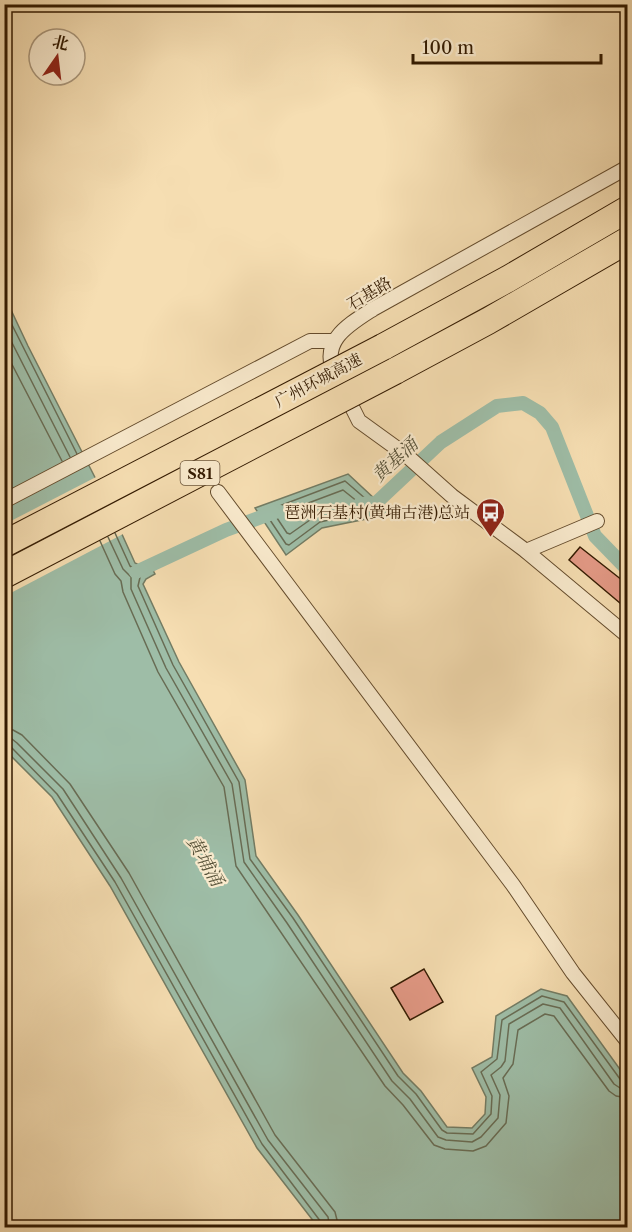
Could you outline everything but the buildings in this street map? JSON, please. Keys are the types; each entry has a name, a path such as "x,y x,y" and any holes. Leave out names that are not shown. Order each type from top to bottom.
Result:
{"highway":[{"name":"广州环城高速","path":"4,544 508,279 627,208"},
{"name":"广州环城高速","path":"4,575 447,343 627,240"}],"street":[{"name":"石基路","path":"334,341 341,331 373,309 627,167"},
{"path":"4,501 310,341 334,341 330,364 359,421 406,455 627,636"},
{"path":"218,492 513,885 573,973 627,1042"},
{"path":"525,551 597,520"}],"water":[{"name":"黄埔涌","path":"4,295 106,499 135,563 139,565 149,563 155,574 146,579 143,584 179,662 245,780 256,856 403,1073 421,1091 447,1127 472,1128 485,1114 486,1097 472,1068 492,1057 496,1016 541,989 567,996 627,1079 627,1227 318,1227 257,1148 110,886 52,797 5,750"},
{"path":"348,474 391,514 322,528 286,555 255,508"}],"pier":[{"path":"98,476 125,533 5,596 5,524"}],"waterway":[{"name":"黄基涌","path":"360,504 376,503 441,442 497,406 523,403 540,413 552,427 595,536 628,570"},
{"name":"黄基涌","path":"136,572 226,530 278,511"}],"place":[{"name":"琶洲石基村(黄埔古港)总站","path":"491,538"}]}
